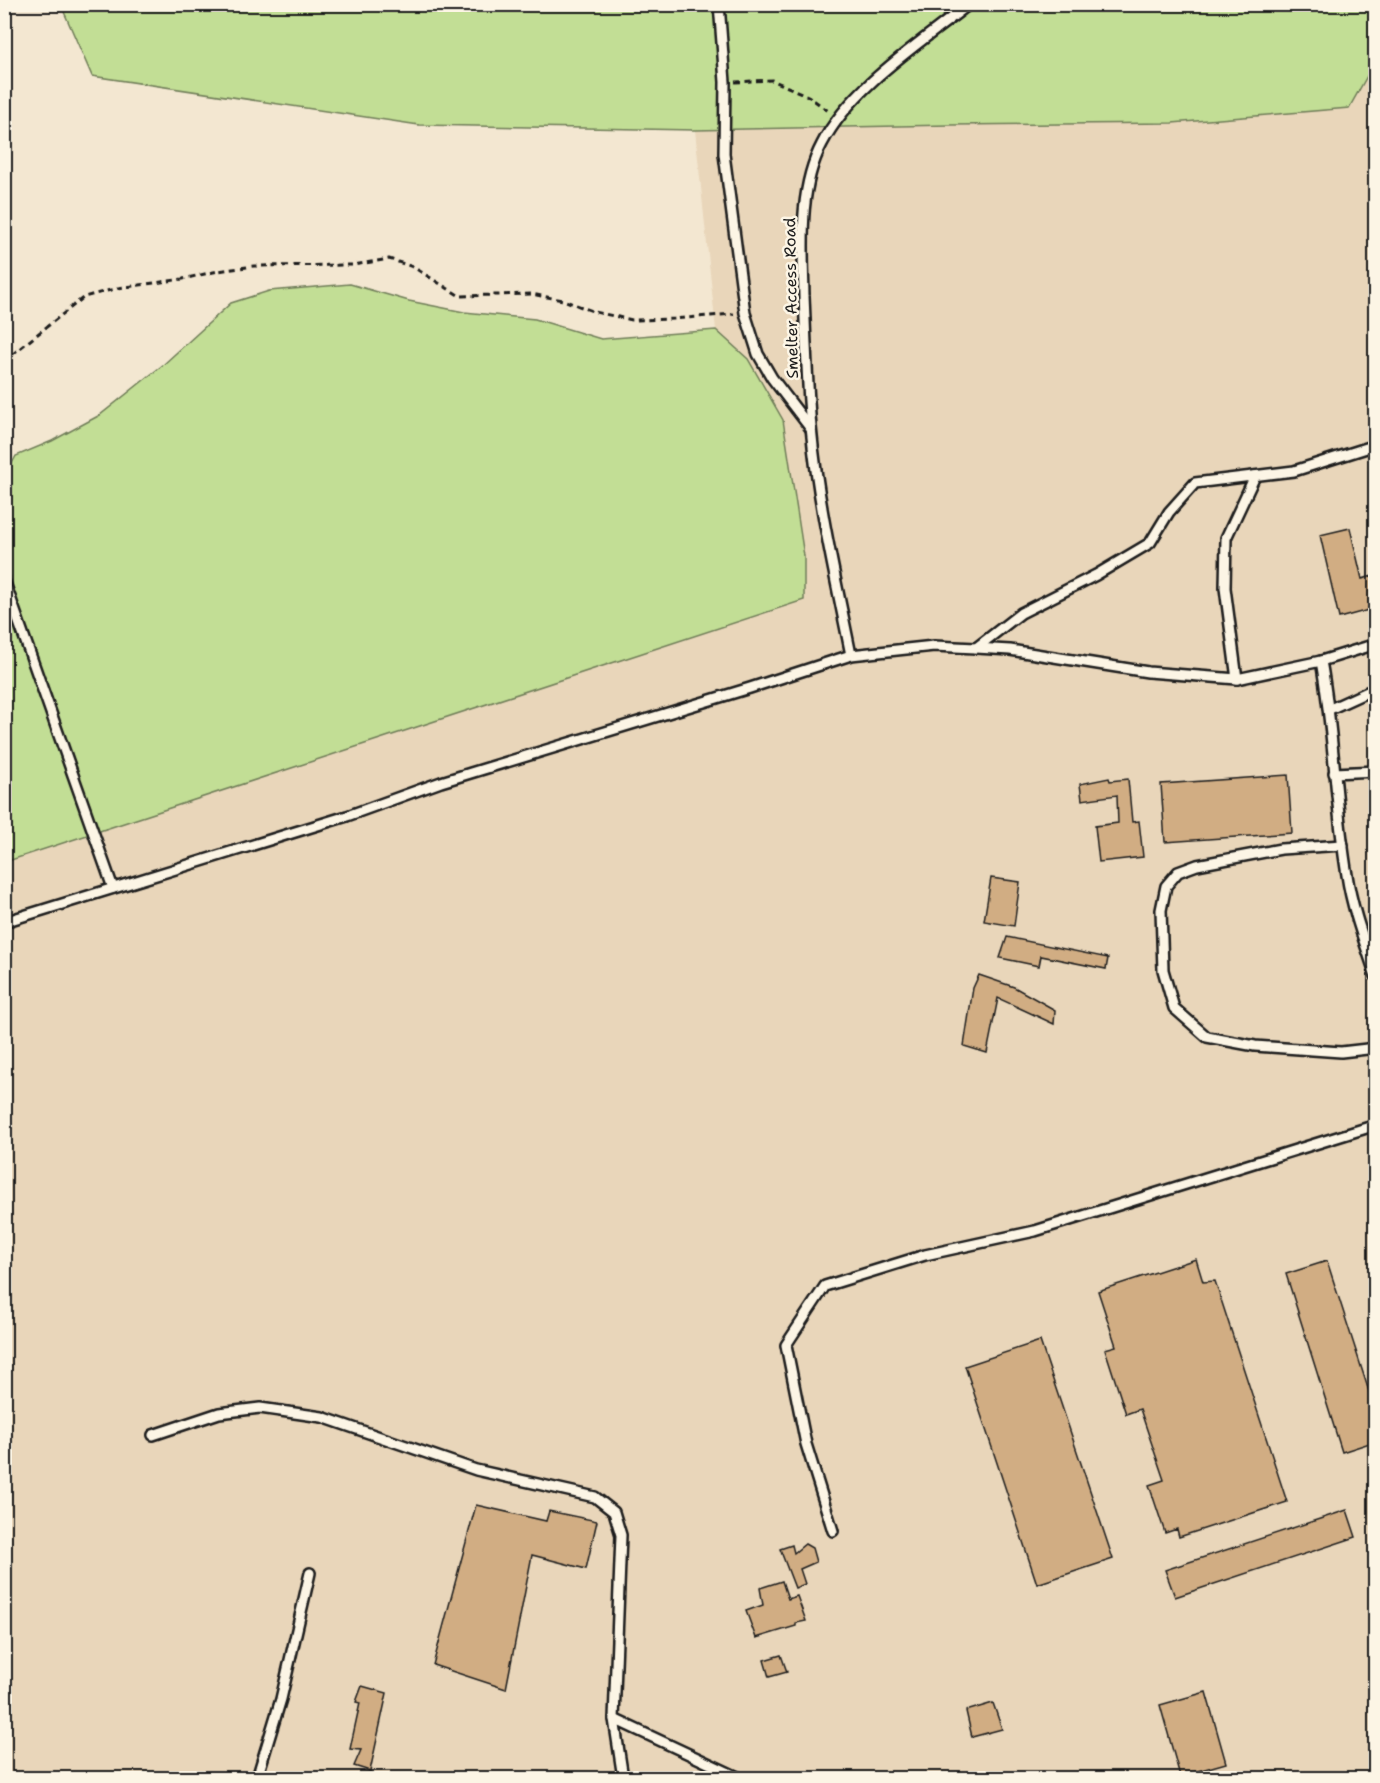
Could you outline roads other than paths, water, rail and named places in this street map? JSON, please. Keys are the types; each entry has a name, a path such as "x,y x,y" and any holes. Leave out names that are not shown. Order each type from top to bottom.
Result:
{"lane":[{"path":"719,4 725,82 724,164 745,313 759,354 772,378 811,429"},
{"name":"Smelter Access Road","path":"851,655 824,519 811,429 804,290 804,213 809,175 821,144 838,118 886,69 969,4"},
{"path":"976,648 1021,613 1096,575 1150,543 1170,512 1195,483 1294,471 1376,445"},
{"path":"1238,679 1225,588 1226,538 1256,476"},
{"path":"4,580 113,888"},
{"path":"4,922 347,816 441,782 851,655 934,646 1010,650 1148,672 1238,679 1321,661 1376,644"},
{"path":"1321,661 1330,709 1334,773 1347,876 1376,976"},
{"path":"1330,709 1376,688"},
{"path":"1334,773 1376,771"},
{"path":"1343,845 1281,849 1197,865 1178,872 1166,886 1161,910 1162,970 1174,1008 1206,1037 1255,1046 1341,1052 1376,1048"},
{"path":"833,1531 806,1444 786,1345 825,1286 925,1255 1035,1231 1376,1125"},
{"path":"153,1435 219,1413 260,1408 322,1417 476,1470 596,1497 614,1512 621,1535 614,1719 623,1779"},
{"path":"257,1779 281,1699 310,1573"},
{"path":"614,1719 740,1779"}]}
